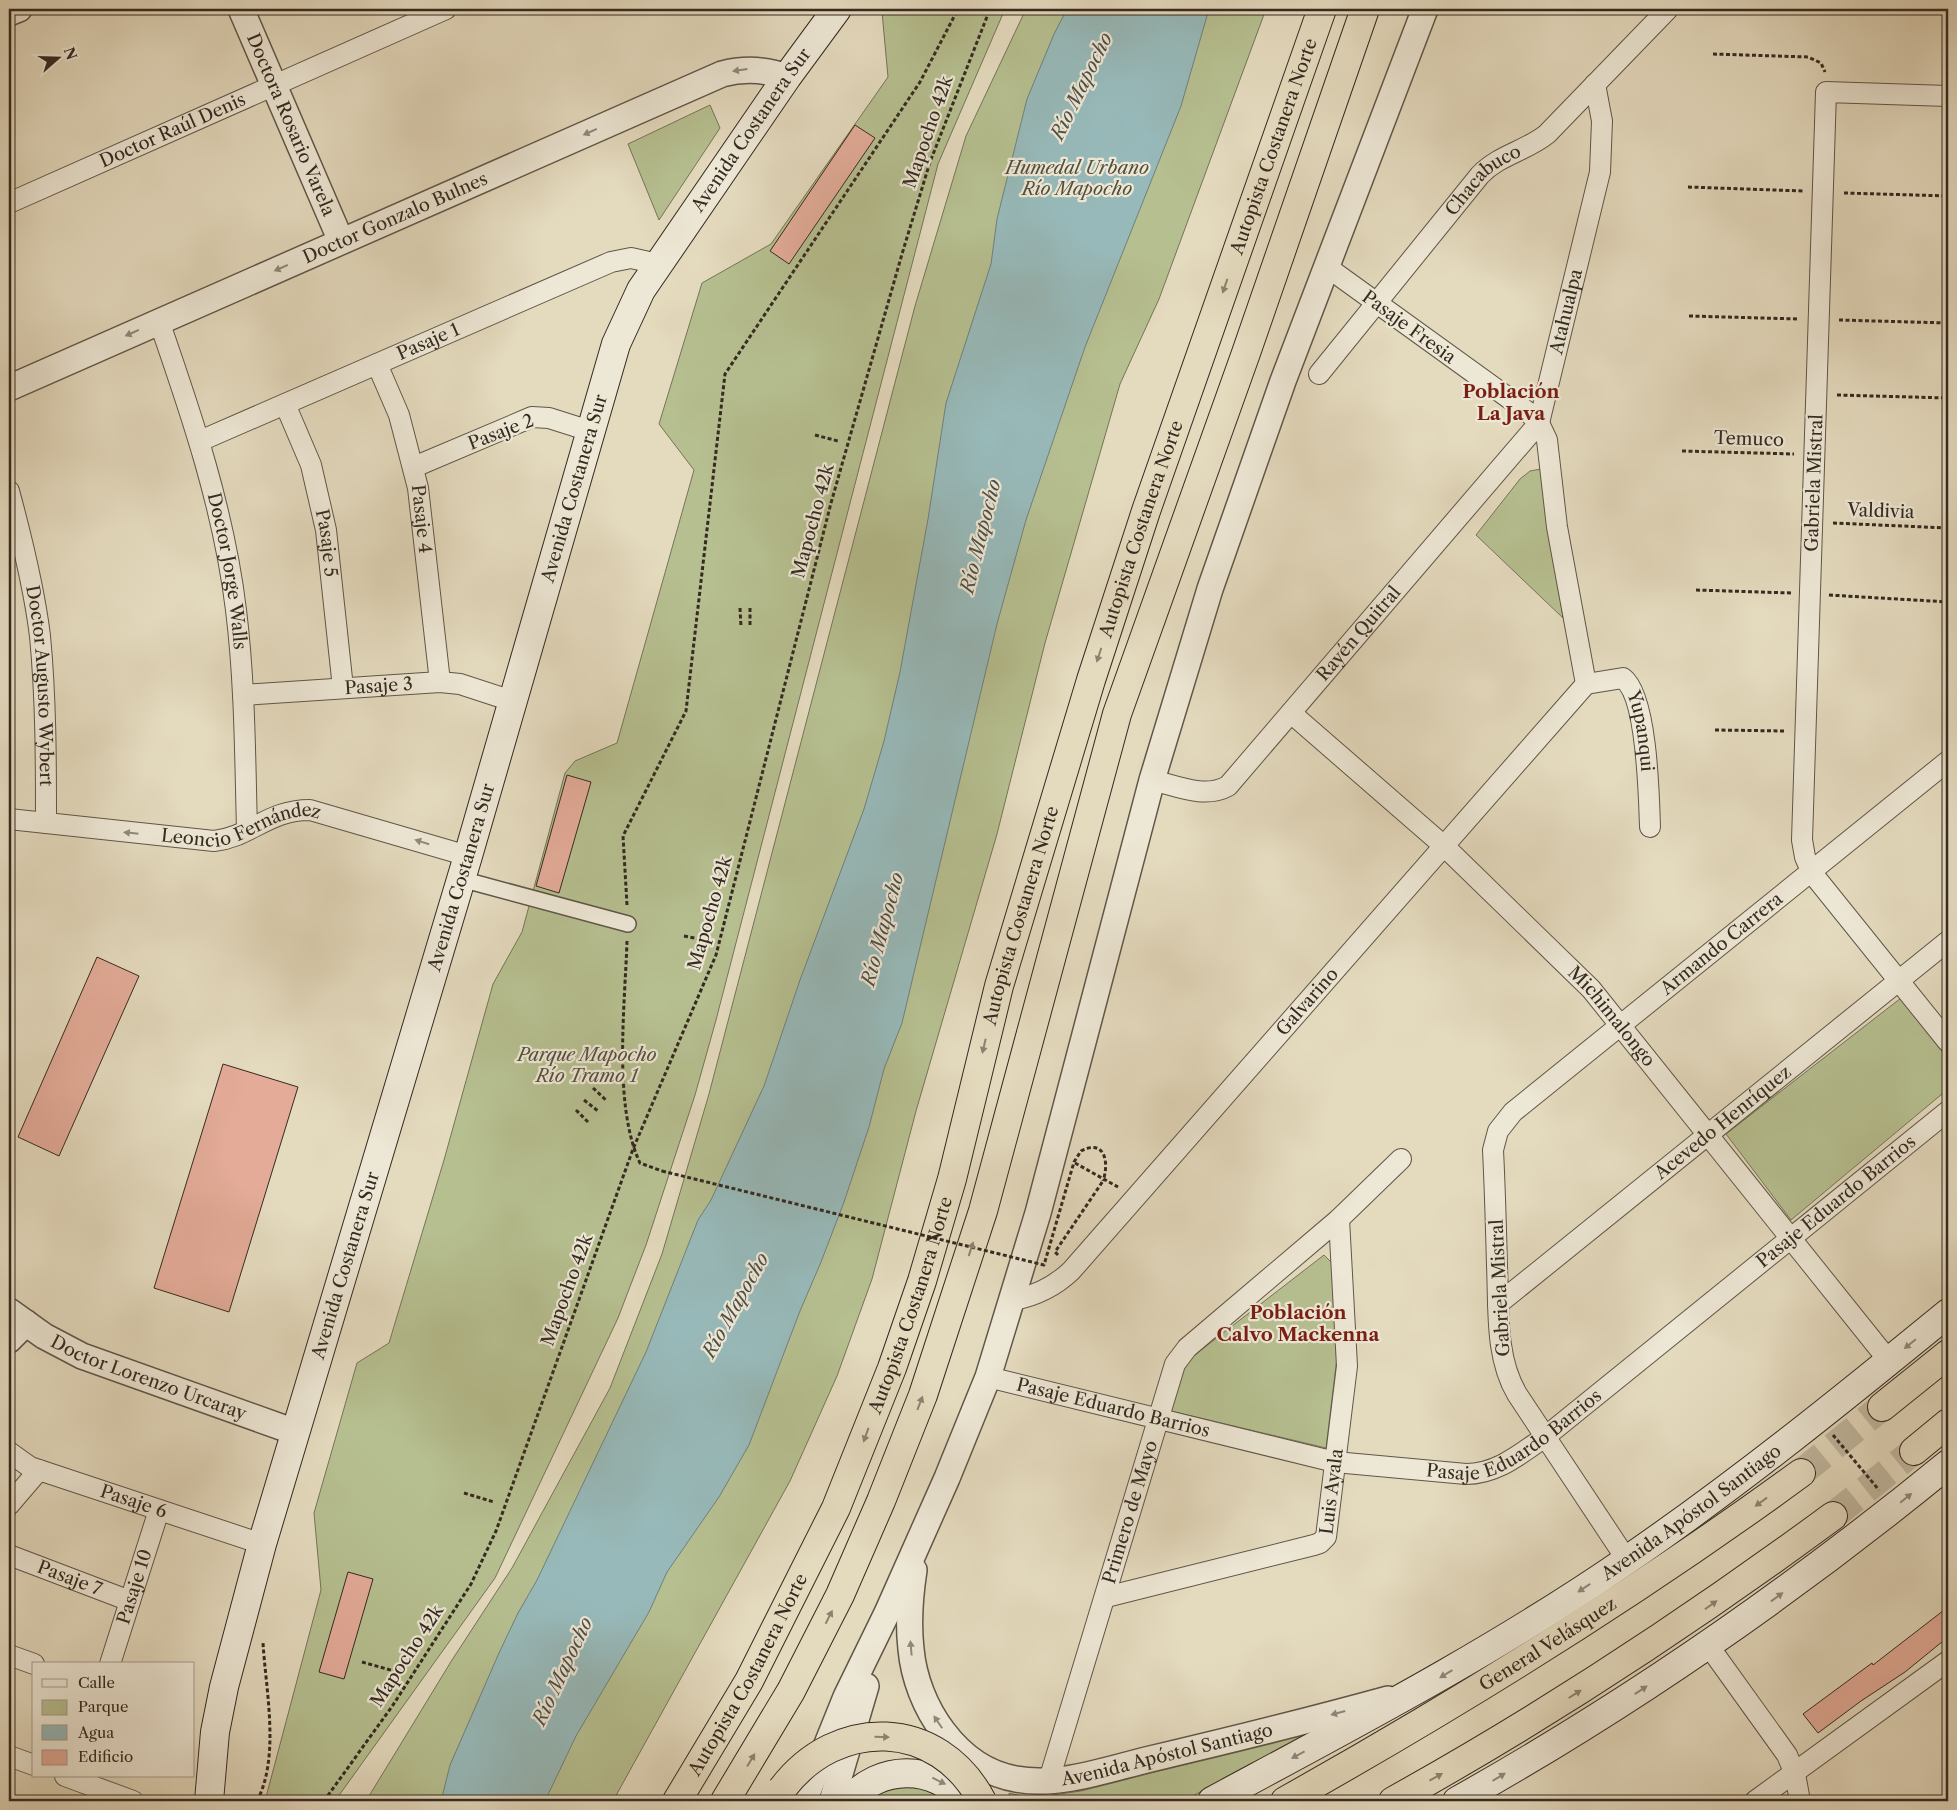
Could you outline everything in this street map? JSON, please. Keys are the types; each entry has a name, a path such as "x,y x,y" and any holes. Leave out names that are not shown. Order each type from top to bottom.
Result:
{"highway":[{"name":"Autopista Costanera Norte","path":"677,1801 750,1681 836,1508 892,1368 942,1215 999,986 1094,671 1146,511 1322,9"},
{"path":"725,1801 791,1691 840,1595 881,1501 923,1396 983,1211 1117,714 1246,353 1365,9"},
{"path":"1882,1408 1948,1354"},
{"path":"1914,1451 1948,1423"},
{"name":"General Velásquez","path":"1285,1801 1443,1711 1541,1651 1661,1572 1801,1473"},
{"path":"1393,1801 1528,1724 1624,1663 1710,1605 1833,1516"},
{"path":"787,1797 793,1774 824,1750 842,1742 880,1736 899,1738 936,1752 965,1775 982,1801"}],"main road":[{"name":"Avenida Costanera Sur","path":"209,1801 215,1732 224,1687 262,1544 465,867 616,344 627,316 658,264 787,77 837,9"},
{"name":"Avenida Apóstol Santiago","path":"1212,1801 1418,1690 1538,1618 1627,1560 1707,1503 1819,1418 1948,1313"},
{"path":"1457,1801 1564,1738 1708,1645 1781,1594 1894,1508 1948,1464"},
{"path":"848,1801 865,1785 878,1778 906,1773 934,1778 947,1785 964,1801"}],"street":[{"path":"9,13 19,9"},
{"name":"Doctora Rosario Varela","path":"241,9 341,241"},
{"name":"Doctor Raúl Denis","path":"9,203 446,9"},
{"path":"787,1797 846,1698 887,1614 947,1478 988,1377 1038,1213 1152,780 1208,599 1242,495 1425,9"},
{"name":"Chacabuco","path":"1319,374 1486,168 1500,159 1539,141 1668,9"},
{"name":"Doctor Gonzalo Bulnes","path":"9,388 722,74 749,69 775,72 787,77"},
{"name":"Atahualpa","path":"1539,423 1600,172 1602,121 1595,84"},
{"path":"1826,92 1948,96"},
{"name":"Gabriela Mistral","path":"1826,92 1802,840 1812,872 1948,1042"},
{"name":"Pasaje 1","path":"200,441 611,262 631,258 658,264"},
{"name":"Pasaje Fresia","path":"1327,267 1528,412 1539,423"},
{"name":"Doctor Jorge Walls","path":"159,321 200,441 230,566 241,652 246,830"},
{"name":"Pasaje 4","path":"377,364 399,416 414,467 422,510 440,682"},
{"name":"Pasaje 5","path":"285,404 311,465 322,506 343,688"},
{"name":"Pasaje 2","path":"414,467 532,417 549,418 590,431"},
{"path":"1539,423 1547,440 1557,527 1586,684"},
{"name":"Rayén Quitral","path":"1152,780 1205,792 1220,790 1235,778 1539,423"},
{"name":"Doctor Augusto Wybert","path":"9,491 21,536 39,634 46,745 46,823"},
{"name":"Yupanqui","path":"1586,684 1623,678 1630,684 1636,695 1645,754 1650,827"},
{"name":"Pasaje 3","path":"243,695 440,682 460,684 512,701"},
{"name":"Galvarino","path":"1013,1300 1037,1295 1071,1271 1586,684"},
{"name":"Michimalongo","path":"1291,713 1444,846 1591,989 1621,1024 1889,1361"},
{"name":"Armando Carrera","path":"1498,1131 1513,1112 1948,761"},
{"name":"Leoncio Fernández","path":"9,819 214,841 225,840 284,812 310,810 465,867"},
{"path":"465,867 628,924"},
{"name":"Acevedo Henríquez","path":"1498,1304 1948,941"},
{"name":"Pasaje Eduardo Barrios","path":"988,1377 1335,1462 1476,1474 1502,1466 1545,1437 1948,1111"},
{"name":"Gabriela Mistral","path":"1498,1131 1493,1150 1498,1304 1502,1353 1506,1373 1517,1394 1627,1560"},
{"name":"Primero de Mayo","path":"1049,1780 1106,1597 1172,1372 1180,1356 1339,1219 1402,1160"},
{"name":"Luis Ayala","path":"1106,1597 1320,1543 1326,1537 1347,1366 1339,1219"},
{"name":"Doctor Lorenzo Urcaray","path":"14,1325 95,1362 295,1432"},
{"name":"Pasaje 6","path":"9,1452 22,1463 39,1470 262,1544"},
{"path":"9,1505 39,1470"},
{"name":"Pasaje 10","path":"111,1662 159,1510"},
{"name":"Avenida Apóstol Santiago","path":"917,1543 911,1588 910,1649 917,1677 930,1711 955,1744 971,1760 984,1768 1017,1780 1049,1780 1091,1773 1238,1739 1418,1690"},
{"name":"Pasaje 7","path":"9,1555 130,1601"},
{"path":"832,1801 887,1614"},
{"path":"1708,1645 1787,1755 1795,1774 1800,1801"},
{"path":"9,1655 32,1663"},
{"path":"1755,1801 1795,1774 1948,1661"},
{"path":"1925,1678 1948,1679"},
{"path":"9,1756 32,1764"},
{"path":"74,1778 133,1801"}],"path":[{"path":"958,9 920,82 725,374 686,711 623,836 628,924 623,1083 633,1149 640,1163 662,1171 1044,1265 1074,1162 1081,1150 1091,1148 1101,1152 1105,1156 1107,1166 1103,1179 1055,1252"},
{"name":"Mapocho 42k","path":"324,1801 393,1705 475,1575 505,1508 633,1149 716,955 831,503 899,264 930,162 990,9"},
{"path":"1713,54 1815,59 1821,63 1826,72 1826,92"},
{"path":"1816,394 1948,398"},
{"path":"815,435 838,441"},
{"name":"Temuco","path":"1682,451 1814,455"},
{"name":"Valdivia","path":"1812,522 1948,528"},
{"path":"740,608 741,627"},
{"path":"750,608 750,627"},
{"path":"1715,730 1806,732"},
{"path":"684,936 710,942"},
{"path":"593,1088 607,1101"},
{"path":"584,1100 598,1111"},
{"path":"576,1110 588,1122"},
{"path":"1079,1164 1103,1179"},
{"path":"1819,1418 1894,1508"},
{"path":"464,1493 494,1502"},
{"path":"257,1801 261,1794 270,1750 262,1637"},
{"path":"362,1662 394,1672"}],"green space":[{"name":"Parque Mapocho Río Tramo 1","path":"884,9 1005,9 938,164 716,1020 695,1095 646,1245 618,1318 495,1578 335,1801 265,1801 321,1590 314,1513 357,1363 389,1343 444,1160 493,984 522,932 565,773 575,761 617,743 694,470 659,424 702,283 771,244 888,77 882,12"},
{"name":"Humedal Urbano Río Mapocho","path":"1026,9 1266,9 1159,299 1120,384 1045,643 997,834 916,1111 872,1279 837,1376 790,1481 613,1801 366,1801 452,1660 512,1568 610,1388 662,1254 709,1094 915,306 966,136"},
{"path":"710,105 720,128 659,220 628,144"},
{"path":"1541,469 1563,618 1476,535 1520,479 1530,471"},
{"path":"1901,998 1948,1059 1948,1089 1791,1220 1726,1134"},
{"path":"1324,1255 1332,1263 1338,1349 1326,1448 1171,1411 1183,1364"},
{"path":"1316,1731 1183,1801 1010,1801 1009,1793 1031,1798 1081,1791"},
{"path":"918,1784 953,1801 863,1801 881,1789"}],"water":[{"name":"Río Mapocho","path":"1067,9 1209,9 1181,106 1085,347 1026,520 997,624 902,1023 884,1069 869,1127 844,1202 749,1445 719,1497 667,1572 649,1612 576,1736 545,1801 441,1801 450,1765 499,1653 518,1613 537,1580 646,1352 698,1220 711,1200 764,1086 800,980 864,809 884,741 900,672 928,519 946,403 991,264 997,219 1027,99 1054,34"}],"building":[{"path":"855,125 875,138 789,264 770,251"},
{"path":"567,775 591,782 559,893 536,886"},
{"path":"97,957 139,976 59,1156 18,1137"},
{"path":"223,1064 298,1087 229,1312 154,1288"},
{"path":"348,1572 373,1579 344,1679 319,1672"},
{"path":"1948,1607 1948,1637 1905,1672 1861,1701 1818,1733 1803,1714 1872,1663 1873,1665"}],"tunnel":[{"path":"1801,1473 1882,1407"},
{"path":"1833,1516 1914,1451"}],"district":[{"name":"Población La Java","path":"1511,402"},
{"name":"Población Calvo Mackenna","path":"1298,1323"}]}
